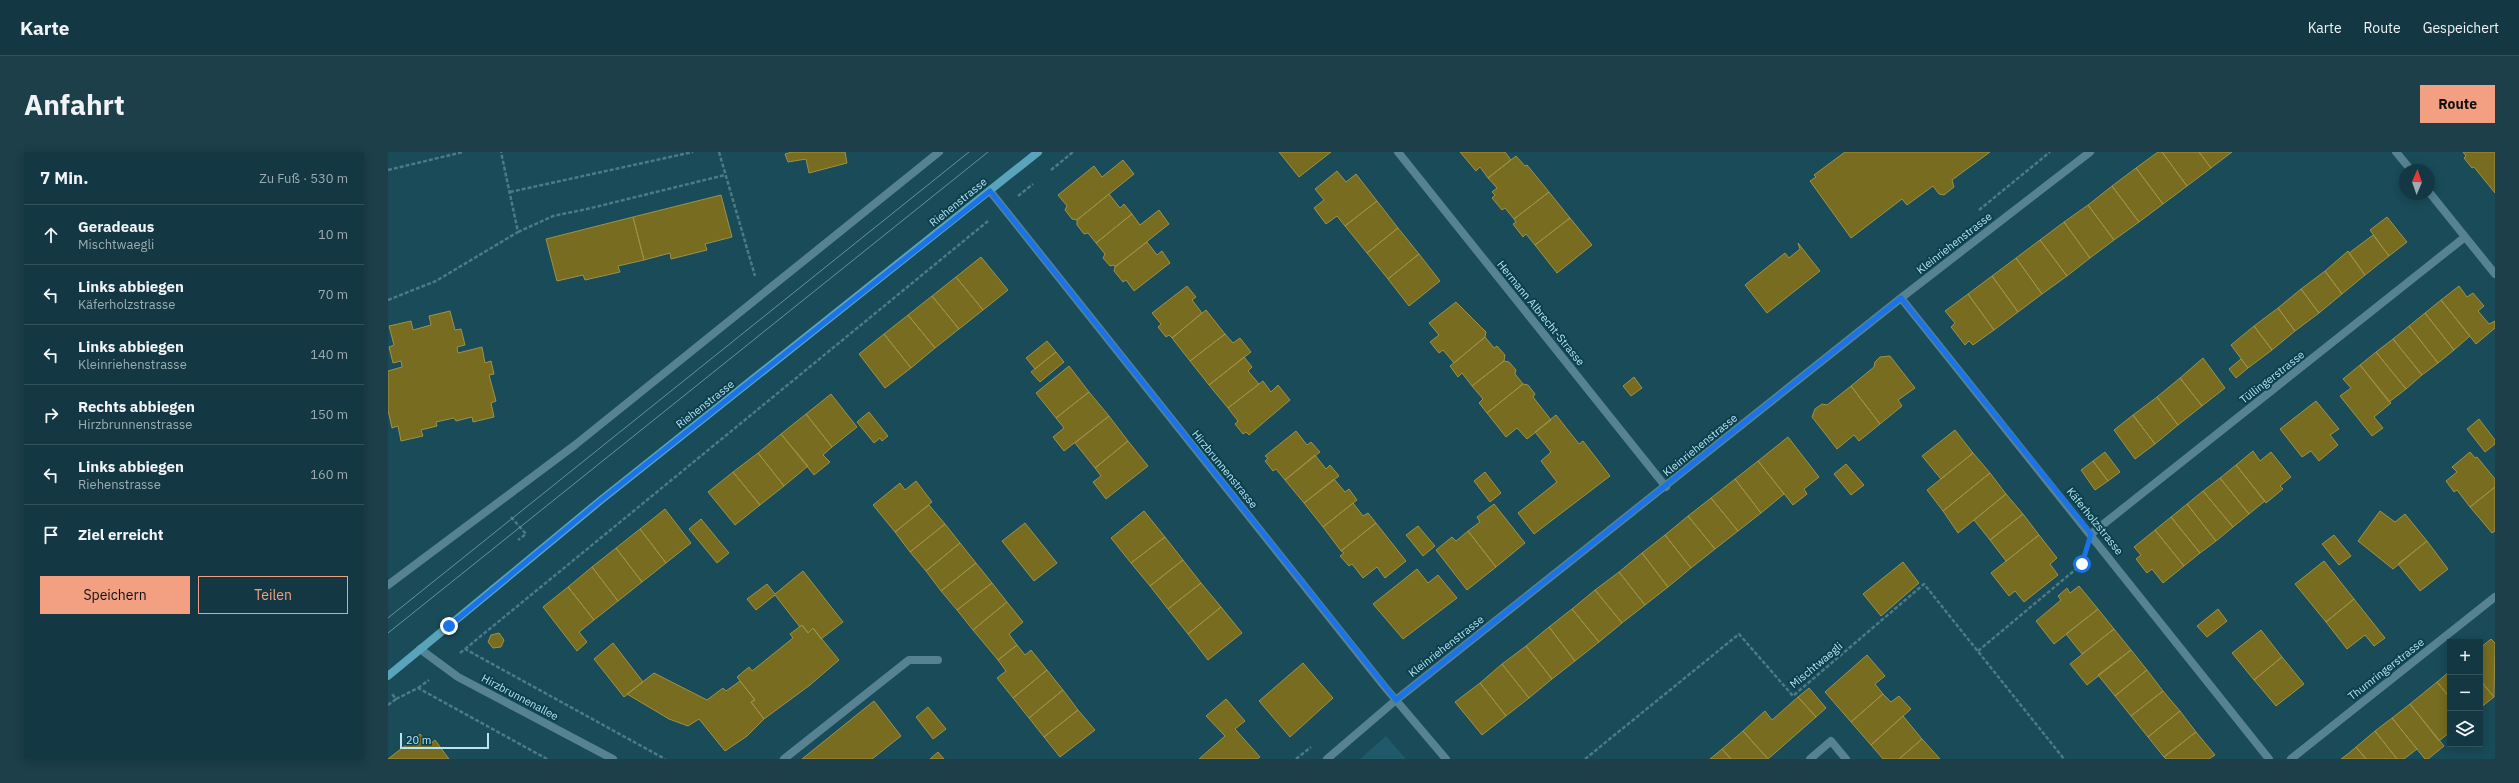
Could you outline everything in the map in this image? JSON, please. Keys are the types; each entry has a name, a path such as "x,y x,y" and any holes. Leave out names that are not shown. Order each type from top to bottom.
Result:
{"main road":[{"name":"Riehenstrasse","path":"388,676 601,500 1038,152"}],"street":[{"path":"388,585 498,501 575,445 760,294 939,152"},
{"name":"Hermann Albrecht-Strasse","path":"1398,152 1666,487"},
{"name":"Kleinriehenstrasse","path":"1327,759 1396,700 1666,487 1901,298 2090,152"},
{"path":"2396,152 2406,164"},
{"name":"Hirzbrunnenstrasse","path":"990,191 1396,700 1446,759"},
{"path":"2435,199 2495,274"},
{"name":"Tüllingerstrasse","path":"2091,534 2466,237"},
{"name":"Käferholzstrasse","path":"1901,298 2091,534 2269,759"},
{"name":"Thumringerstrasse","path":"2291,759 2495,597"},
{"name":"Hirzbrunnenallee","path":"420,649 458,677 613,759"},
{"path":"784,759 909,660 938,660"},
{"path":"1810,759 1831,741 1846,759"}],"path":[{"path":"388,170 463,152"},
{"path":"501,152 518,232"},
{"path":"510,192 693,152"},
{"path":"719,152 760,294"},
{"path":"1050,171 1073,152"},
{"path":"388,300 436,281 518,232 552,216 587,209 725,175"},
{"path":"465,649 1038,180"},
{"path":"498,501 526,534 518,540"},
{"path":"1978,651 2082,564 2091,534"},
{"name":"Mischtwaegli","path":"1585,759 1739,634 1793,696 1924,584 2064,759"},
{"path":"388,705 396,698 418,688 547,759"},
{"path":"388,690 396,698"}],"shaded area":[{"path":"1386,736 1406,759 1360,759"}],"building":[{"path":"792,152 845,152 847,163 809,173 806,159 788,162 785,154"},
{"path":"1279,152 1331,152 1299,177"},
{"path":"1460,152 1505,152 1511,160 1488,178 1480,167 1476,171"},
{"path":"1845,152 1990,152 1952,180 1954,187 1944,195 1939,194 1933,186 1907,205 1902,199 1851,238 1810,181 1816,177 1814,175"},
{"path":"2158,152 2162,152 2187,186 2163,204 2136,168"},
{"path":"2162,152 2199,152 2211,168 2187,186"},
{"path":"2199,152 2232,152 2211,168"},
{"path":"2463,152 2495,152 2495,193 2474,167 2472,168 2464,158 2466,156"},
{"path":"1516,156 1525,166 1527,165 1549,192 1514,219 1505,208 1502,210 1492,198 1495,195 1492,192 1497,188 1488,178"},
{"path":"1123,160 1134,174 1077,220 1072,219 1065,210 1067,206 1058,195 1094,166 1102,177"},
{"path":"2136,168 2163,204 2139,222 2112,186"},
{"path":"1337,171 1346,182 1356,174 1377,201 1345,226 1337,216 1326,224 1314,208 1324,200 1315,189"},
{"path":"2112,186 2139,222 2114,240 2088,205"},
{"path":"1549,192 1570,218 1535,245 1526,234 1523,237 1513,224 1516,222 1514,219"},
{"path":"1109,194 1120,208 1124,204 1132,214 1096,243 1088,233 1084,234 1077,225 1077,220"},
{"path":"721,195 732,237 705,244 707,250 671,259 670,253 644,260 633,217"},
{"path":"1377,201 1398,228 1367,253 1345,226"},
{"path":"2088,205 2114,240 2090,258 2064,222"},
{"path":"1159,210 1169,224 1115,267 1114,265 1110,266 1103,258 1105,254 1096,243 1132,214 1140,225"},
{"path":"633,217 644,260 618,266 620,272 585,280 583,275 557,281 546,239"},
{"path":"2387,217 2407,242 2389,256 2370,230"},
{"path":"1570,218 1592,245 1557,273 1535,245"},
{"path":"2064,222 2090,258 2067,276 2040,240"},
{"path":"1398,228 1419,254 1388,279 1367,253"},
{"path":"2373,235 2389,256 2365,275 2349,253"},
{"path":"2040,240 2067,276 2042,294 2016,258"},
{"path":"1147,242 1157,255 1162,251 1170,263 1134,291 1126,280 1123,282 1114,271 1115,267"},
{"path":"1798,243 1820,271 1767,313 1745,285 1785,253 1789,258 1800,249"},
{"path":"2348,251 2365,275 2342,294 2325,271"},
{"path":"1419,254 1440,281 1409,306 1388,279"},
{"path":"981,257 1008,290 983,310 956,277"},
{"path":"2016,258 2042,294 2018,312 1992,276"},
{"path":"2325,271 2342,294 2319,313 2301,289"},
{"path":"1992,276 2018,312 1994,330 1968,294"},
{"path":"956,277 983,310 959,329 932,296"},
{"path":"1187,286 1196,297 1192,300 1202,313 1172,338 1169,335 1166,337 1158,327 1161,324 1152,313"},
{"path":"2459,286 2467,297 2473,293 2484,306 2478,311 2489,324 2495,321 2495,328 2476,344 2441,300"},
{"path":"2301,289 2319,313 2295,331 2278,308"},
{"path":"1968,294 1994,330 1973,345 1969,341 1965,345 1951,327 1955,323 1945,311"},
{"path":"932,296 959,329 935,348 908,315"},
{"path":"2441,300 2470,336 2454,350 2425,313"},
{"path":"1456,302 1486,332 1485,337 1454,363 1443,350 1439,353 1430,342 1439,335 1429,323"},
{"path":"2278,308 2295,331 2272,350 2254,326"},
{"path":"1206,310 1225,334 1190,361 1172,338"},
{"path":"450,311 455,330 461,329 465,345 457,347 458,353 482,347 485,363 491,361 494,374 489,375 496,401 491,403 494,417 473,422 472,417 456,421 454,418 436,422 437,426 421,430 423,436 401,441 398,426 392,428 388,410 388,371 402,367 401,361 393,363 389,347 394,345 389,326 411,321 413,330 431,325 429,316"},
{"path":"2425,313 2454,350 2438,363 2409,326"},
{"path":"908,315 935,348 911,368 884,334"},
{"path":"2254,326 2272,350 2248,368 2231,345"},
{"path":"2409,326 2438,363 2422,375 2393,339"},
{"path":"884,334 911,368 885,388 859,354"},
{"path":"1225,334 1233,343 1240,338 1251,352 1209,385 1190,361"},
{"path":"1485,337 1494,348 1497,346 1505,355 1504,361 1472,386 1462,373 1458,377 1450,366"},
{"path":"2393,339 2422,375 2406,389 2376,352"},
{"path":"1047,341 1056,352 1035,369 1026,358"},
{"path":"1056,352 1064,362 1040,382 1031,372"},
{"path":"2376,352 2406,389 2389,402 2360,365"},
{"path":"1890,356 1915,388 1898,400 1902,406 1880,424 1851,386 1874,367 1875,362 1880,357"},
{"path":"1244,357 1252,367 1248,371 1259,384 1228,408 1209,385"},
{"path":"2203,358 2225,388 2202,406 2180,378"},
{"path":"2241,359 2248,368 2236,378 2229,369"},
{"path":"1504,361 1509,362 1516,370 1515,374 1523,384 1487,413 1479,403 1483,399 1472,386"},
{"path":"2360,365 2391,403 2374,417 2383,428 2372,436 2340,396 2351,388 2343,379"},
{"path":"1069,366 1089,392 1056,418 1036,393"},
{"path":"1634,377 1642,388 1631,396 1623,386"},
{"path":"2180,378 2202,406 2178,425 2157,397"},
{"path":"1263,381 1271,392 1278,385 1290,400 1249,435 1246,432 1243,434 1235,424 1238,421 1228,408"},
{"path":"1523,384 1528,385 1535,394 1533,397 1551,420 1527,439 1517,428 1506,437 1487,413"},
{"path":"1851,386 1880,424 1859,441 1854,435 1837,449 1812,417 1815,409 1822,404 1827,405"},
{"path":"1089,392 1109,416 1064,451 1053,437 1064,428 1056,418"},
{"path":"831,394 857,427 832,447 806,414"},
{"path":"2157,397 2178,425 2155,444 2133,415"},
{"path":"2316,401 2339,429 2330,435 2338,445 2319,461 2311,451 2302,457 2280,429"},
{"path":"869,412 888,436 882,441 880,438 874,443 857,422"},
{"path":"806,414 832,447 823,455 830,462 814,475 781,434"},
{"path":"1556,415 1579,444 1583,441 1610,476 1534,534 1518,513 1557,482 1541,461 1551,452 1535,432"},
{"path":"2133,415 2155,444 2135,459 2114,430"},
{"path":"1109,416 1128,441 1095,468 1075,443"},
{"path":"2479,419 2495,440 2495,444 2485,452 2467,429"},
{"path":"1955,430 1973,453 1941,479 1922,456"},
{"path":"1296,431 1307,445 1311,442 1320,452 1285,480 1276,469 1273,471 1265,461 1268,458 1265,456"},
{"path":"781,434 808,466 784,486 758,453"},
{"path":"1788,437 1819,477 1804,489 1807,494 1793,505 1758,461"},
{"path":"1128,441 1148,466 1106,499 1093,482 1101,476 1095,468"},
{"path":"2253,451 2260,461 2271,452 2291,477 2280,486 2283,489 2266,503 2236,465"},
{"path":"2105,452 2120,472 2108,481 2093,461"},
{"path":"2470,452 2475,458 2477,457 2495,479 2495,487 2470,507 2457,490 2454,492 2446,481 2457,472 2452,467"},
{"path":"758,453 784,486 760,505 733,472"},
{"path":"1973,453 1990,473 1943,511 1927,490"},
{"path":"1315,455 1326,469 1330,465 1339,476 1304,503 1285,480"},
{"path":"1758,461 1784,494 1761,513 1735,479"},
{"path":"2093,461 2108,481 2095,490 2081,470"},
{"path":"1846,464 1864,485 1851,495 1834,474"},
{"path":"2236,465 2265,501 2249,514 2220,478"},
{"path":"733,472 760,505 735,525 708,492"},
{"path":"1485,472 1501,493 1490,502 1474,481"},
{"path":"1990,473 2006,494 1958,533 1943,511"},
{"path":"2220,478 2249,514 2233,527 2203,491"},
{"path":"1334,479 1345,492 1349,489 1357,500 1323,527 1304,503"},
{"path":"1735,479 1761,513 1738,531 1711,498"},
{"path":"916,481 932,502 895,532 873,505 900,483 905,490"},
{"path":"2495,487 2495,531 2492,533 2470,507"},
{"path":"2203,491 2233,527 2216,541 2187,504"},
{"path":"2006,494 2023,514 1990,540 1974,520"},
{"path":"1711,498 1738,531 1715,549 1688,516"},
{"path":"1353,503 1363,516 1368,513 1376,523 1341,551 1323,527"},
{"path":"1494,504 1525,543 1496,567 1468,531 1480,522 1477,517"},
{"path":"2187,504 2216,541 2200,553 2171,517"},
{"path":"929,505 945,524 910,552 895,532"},
{"path":"665,509 691,543 666,563 640,529"},
{"path":"1144,511 1165,537 1131,563 1111,538"},
{"path":"2380,511 2395,522 2405,514 2427,541 2393,569 2358,541"},
{"path":"2023,514 2039,535 2006,561 1990,540"},
{"path":"1688,516 1715,549 1691,568 1665,535"},
{"path":"2171,517 2200,553 2184,566 2155,530"},
{"path":"701,519 729,553 717,563 689,529"},
{"path":"1025,523 1057,563 1034,581 1002,541"},
{"path":"1376,523 1406,561 1385,578 1377,567 1363,578 1352,564 1349,566 1340,556 1344,553 1341,551"},
{"path":"945,524 960,543 926,571 910,552"},
{"path":"1418,526 1435,546 1423,556 1406,535"},
{"path":"640,529 666,563 642,582 616,548"},
{"path":"2155,530 2184,566 2163,583 2152,569 2147,573 2136,559 2141,555 2134,547"},
{"path":"1468,531 1496,567 1467,590 1436,550 1452,537 1456,541"},
{"path":"1665,535 1691,568 1668,587 1642,553"},
{"path":"2039,535 2057,558 2050,564 2058,575 2024,602 2015,591 2009,596 1991,573"},
{"path":"2334,535 2351,556 2339,565 2322,544"},
{"path":"1165,537 1183,560 1150,586 1131,563"},
{"path":"2427,541 2448,569 2420,591 2398,564"},
{"path":"960,543 976,563 941,591 926,571"},
{"path":"616,548 642,582 618,601 592,567"},
{"path":"1642,553 1668,587 1645,605 1619,572"},
{"path":"1183,560 1201,583 1168,609 1150,586"},
{"path":"2324,561 2354,599 2326,622 2295,584"},
{"path":"1903,562 1919,583 1881,616 1863,594"},
{"path":"976,563 992,583 957,610 941,591"},
{"path":"592,567 618,601 594,620 568,587"},
{"path":"1417,569 1428,583 1438,575 1457,598 1403,639 1373,604"},
{"path":"803,571 843,622 821,639 813,628 808,633 802,625 800,627 775,595 756,610 747,599 767,584 775,594"},
{"path":"1619,572 1645,605 1622,623 1595,590"},
{"path":"992,583 1007,602 973,630 957,610"},
{"path":"1201,583 1221,607 1188,634 1168,609"},
{"path":"2079,586 2098,609 2054,644 2036,621 2061,600 2058,596 2067,588 2070,593"},
{"path":"568,587 594,620 579,632 587,642 577,651 543,607"},
{"path":"1595,590 1622,623 1599,642 1572,609"},
{"path":"2354,599 2385,638 2374,646 2365,635 2347,649 2326,622"},
{"path":"1007,602 1023,622 1009,634 1017,645 998,660 973,630"},
{"path":"1221,607 1242,633 1208,660 1188,634"},
{"path":"1572,609 1599,642 1575,661 1549,627"},
{"path":"2098,609 2114,629 2082,654 2066,634"},
{"path":"2218,609 2227,621 2207,637 2197,626"},
{"path":"802,625 808,633 813,628 839,660 810,685 764,719 751,702 755,700 737,677 749,667 752,671 793,638 790,634"},
{"path":"1549,627 1575,661 1552,679 1526,646"},
{"path":"2114,629 2131,650 2087,685 2070,664"},
{"path":"2261,630 2282,657 2254,680 2232,653"},
{"path":"499,633 504,640 501,647 493,648 488,642 491,635"},
{"path":"2491,639 2495,643 2494,697 2483,684 2483,646"},
{"path":"613,643 643,682 624,697 594,659"},
{"path":"1017,645 1025,655 1031,650 1047,670 1013,698 997,678 1006,671 998,660"},
{"path":"1526,646 1552,679 1529,698 1502,664"},
{"path":"2131,650 2147,670 2115,696 2098,675"},
{"path":"1867,655 1885,676 1875,684 1883,694 1851,722 1825,692"},
{"path":"2282,657 2304,684 2276,706 2254,680"},
{"path":"1303,663 1333,698 1290,737 1259,701"},
{"path":"1502,664 1529,698 1506,716 1480,683"},
{"path":"1047,670 1063,690 1029,718 1013,698"},
{"path":"2147,670 2163,691 2131,716 2115,696"},
{"path":"654,673 707,700 723,688 726,691 740,681 755,700 751,702 764,719 747,736 725,751 699,719 688,726 669,719 627,694"},
{"path":"2447,674 2447,694 2437,682"},
{"path":"2437,682 2447,694 2447,734 2439,741 2410,704"},
{"path":"1480,683 1506,716 1482,735 1455,702"},
{"path":"2483,684 2494,697 2483,706"},
{"path":"1809,688 1826,708 1816,717 1798,697"},
{"path":"1063,690 1078,710 1044,737 1029,718"},
{"path":"2163,691 2180,711 2148,737 2131,716"},
{"path":"1883,694 1891,702 1899,696 1911,709 1871,745 1851,722"},
{"path":"1798,697 1816,717 1768,759 1743,731 1765,711 1772,720"},
{"path":"1226,699 1245,721 1235,729 1260,757 1257,759 1199,759 1225,736 1206,716"},
{"path":"874,701 901,736 872,759 802,759"},
{"path":"2410,704 2444,746 2428,759 2425,759 2392,718"},
{"path":"928,707 946,729 933,739 916,717"},
{"path":"1078,710 1095,730 1060,757 1044,737"},
{"path":"2180,711 2196,732 2164,757 2148,737"},
{"path":"1903,716 1922,739 1899,759 1883,759 1871,745"},
{"path":"2392,718 2417,749 2404,759 2397,759 2375,731"},
{"path":"1743,731 1768,759 1731,759 1722,749"},
{"path":"2375,731 2397,759 2366,759 2356,747"},
{"path":"2196,732 2215,755 2209,759 2166,759 2164,757"},
{"path":"420,734 429,745 435,740 449,759 388,759"},
{"path":"1922,739 1940,759 1899,759"},
{"path":"2356,747 2366,759 2341,759 2349,753"},
{"path":"1722,749 1731,759 1710,759"},
{"path":"938,752 944,759 930,759"}],"tram line":[{"path":"388,618 969,152"},
{"path":"388,633 988,152"}],"route":[{"path":"449,626 601,500 990,191 1396,700 1666,487 1901,298 2091,534 2082,564"}]}
